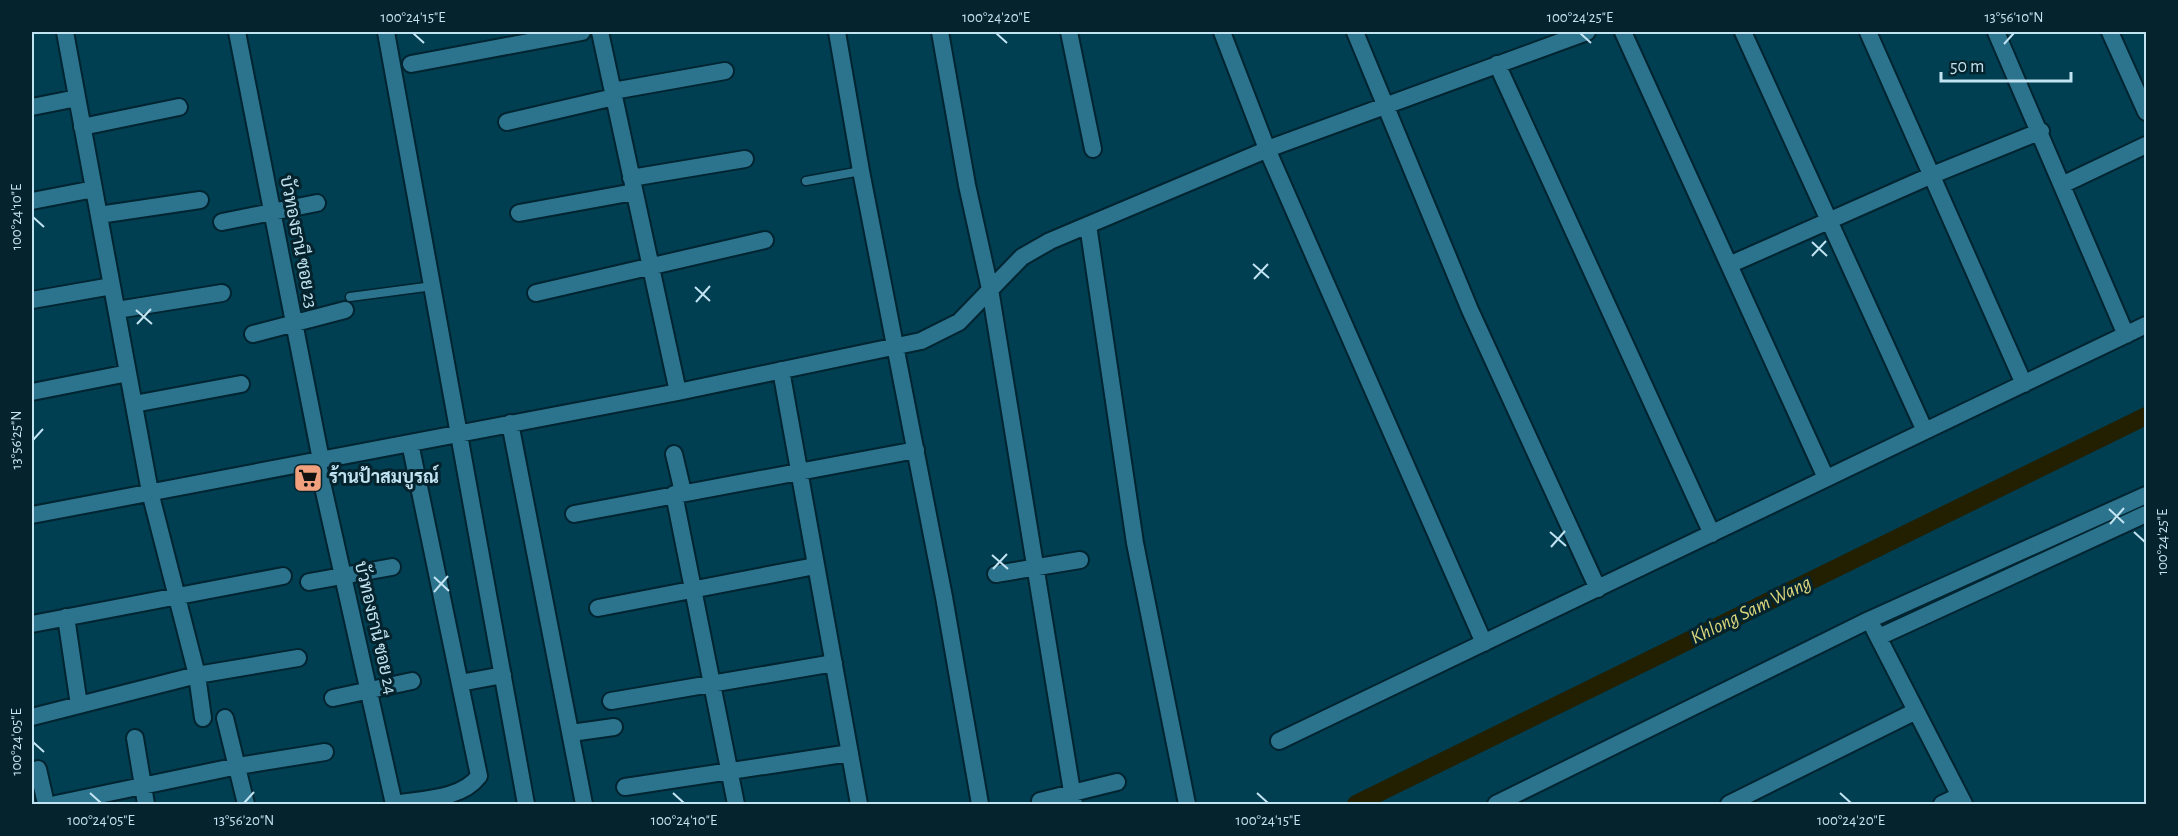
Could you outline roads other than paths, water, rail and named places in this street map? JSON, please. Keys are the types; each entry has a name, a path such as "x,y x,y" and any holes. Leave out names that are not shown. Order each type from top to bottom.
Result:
{"street":[{"path":"65,32 150,492 197,675 203,718"},
{"name":"บัวทองธานี ซอย 23","path":"237,32 319,460"},
{"path":"386,32 461,433 526,804"},
{"path":"411,64 582,32"},
{"path":"600,32 678,392"},
{"path":"837,32 980,804"},
{"path":"940,32 967,185 990,289 1074,799"},
{"path":"1070,32 1093,149"},
{"path":"1222,32 1267,149 1484,644"},
{"path":"1355,32 1470,310 1598,589"},
{"path":"32,515 678,392 921,341 959,322 1022,257 1050,241 1267,149 1587,32"},
{"path":"1623,32 1826,478"},
{"path":"1743,32 1924,430"},
{"path":"1868,32 2024,384"},
{"path":"1996,32 2041,131 2126,335"},
{"path":"2110,32 2146,112"},
{"path":"1497,64 1712,534"},
{"path":"507,122 613,94 725,71"},
{"path":"32,107 77,98"},
{"path":"82,127 178,107"},
{"path":"1729,265 1930,176 2041,131"},
{"path":"2062,185 2146,145"},
{"path":"519,213 745,159"},
{"path":"32,201 94,189"},
{"path":"99,215 200,200"},
{"path":"222,222 317,203"},
{"path":"1088,225 1135,543 1187,804"},
{"path":"536,293 765,240"},
{"path":"32,300 112,286"},
{"path":"117,310 222,293"},
{"path":"253,334 348,304"},
{"path":"1279,741 2146,325"},
{"path":"781,370 859,804"},
{"path":"32,392 128,373"},
{"path":"134,404 241,384"},
{"path":"510,423 584,804"},
{"path":"394,804 458,792 471,787 479,776 410,443"},
{"path":"574,514 798,470 916,450"},
{"path":"674,454 678,493 710,684 736,804"},
{"name":"บัวทองธานี ซอย 24","path":"319,460 394,804"},
{"path":"1496,804 1869,620 2146,495"},
{"path":"1879,637 2146,514"},
{"path":"996,574 1080,560"},
{"path":"598,608 816,566"},
{"path":"309,582 392,567"},
{"path":"32,624 283,576"},
{"path":"66,616 79,705"},
{"path":"1869,620 1961,800 1942,804"},
{"path":"32,717 197,675 298,658"},
{"path":"611,701 834,663"},
{"path":"460,683 503,675"},
{"path":"333,698 412,681"},
{"path":"1729,804 1916,711"},
{"path":"225,718 246,804"},
{"path":"571,733 614,727"},
{"path":"135,738 146,804"},
{"path":"56,804 238,766 325,752"},
{"path":"625,788 850,753"},
{"path":"38,769 46,804"},
{"path":"1040,801 1074,799 1117,782"}],"lane":[{"path":"806,181 861,171"},
{"path":"348,304 434,286"}],"waterway":[{"name":"Khlong Sam Wang","path":"1356,804 2146,416"}],"place":[{"name":"ร้านป้าสมบูรณ์","path":"308,478"}]}
